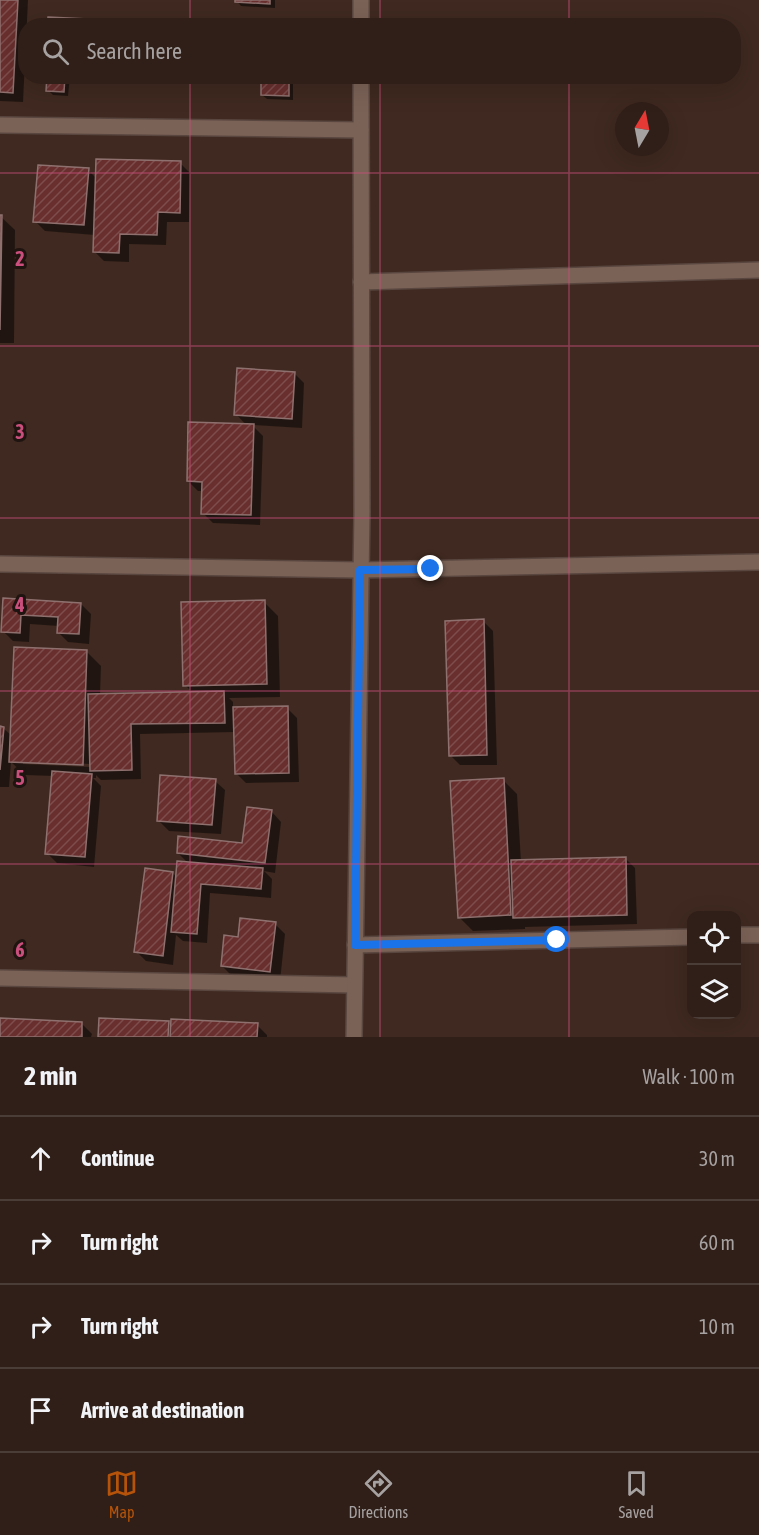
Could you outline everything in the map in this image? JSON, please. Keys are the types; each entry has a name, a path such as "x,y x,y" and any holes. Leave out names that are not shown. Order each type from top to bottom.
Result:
{"street":[{"path":"361,0 361,18"},
{"path":"354,1037 362,512 361,84"},
{"path":"0,125 361,130"},
{"path":"361,282 759,270"},
{"path":"0,564 360,570 759,562"},
{"path":"741,935 759,935"},
{"path":"355,945 687,937"},
{"path":"0,978 354,985"}],"building":[{"path":"0,0 18,0 13,93 0,92"},
{"path":"235,0 270,0 270,4 235,2"},
{"path":"46,84 64,84 64,92 46,91"},
{"path":"261,84 289,84 289,96 261,95"},
{"path":"96,159 181,161 180,213 158,212 157,235 120,234 119,253 93,252"},
{"path":"38,165 89,168 84,225 33,222"},
{"path":"0,215 2,215 0,330"},
{"path":"237,368 295,372 292,419 234,415"},
{"path":"188,422 254,424 251,515 201,514 202,482 187,481"},
{"path":"3,598 81,603 79,634 57,633 58,617 21,615 20,633 1,632"},
{"path":"265,600 267,684 183,686 181,602"},
{"path":"484,619 487,755 449,756 445,621"},
{"path":"14,647 87,650 83,765 9,762"},
{"path":"224,691 225,723 131,724 132,770 90,771 88,694"},
{"path":"288,706 289,773 235,774 233,707"},
{"path":"0,726 4,727 0,770"},
{"path":"52,771 92,774 85,857 45,854"},
{"path":"160,775 216,779 212,825 157,821"},
{"path":"504,778 511,915 458,918 450,781"},
{"path":"247,807 272,810 265,863 177,853 178,836 242,843"},
{"path":"626,857 627,915 513,918 511,860"},
{"path":"177,861 263,868 261,889 201,884 197,934 171,932"},
{"path":"145,868 173,872 163,956 134,952"},
{"path":"240,918 276,922 270,972 221,966 224,935 238,937"},
{"path":"0,1018 82,1022 82,1037 0,1037"},
{"path":"99,1018 169,1021 168,1037 98,1037"},
{"path":"171,1019 258,1023 257,1037 170,1037"}],"route":[{"path":"431,569 360,570 355,945 557,940"}]}
